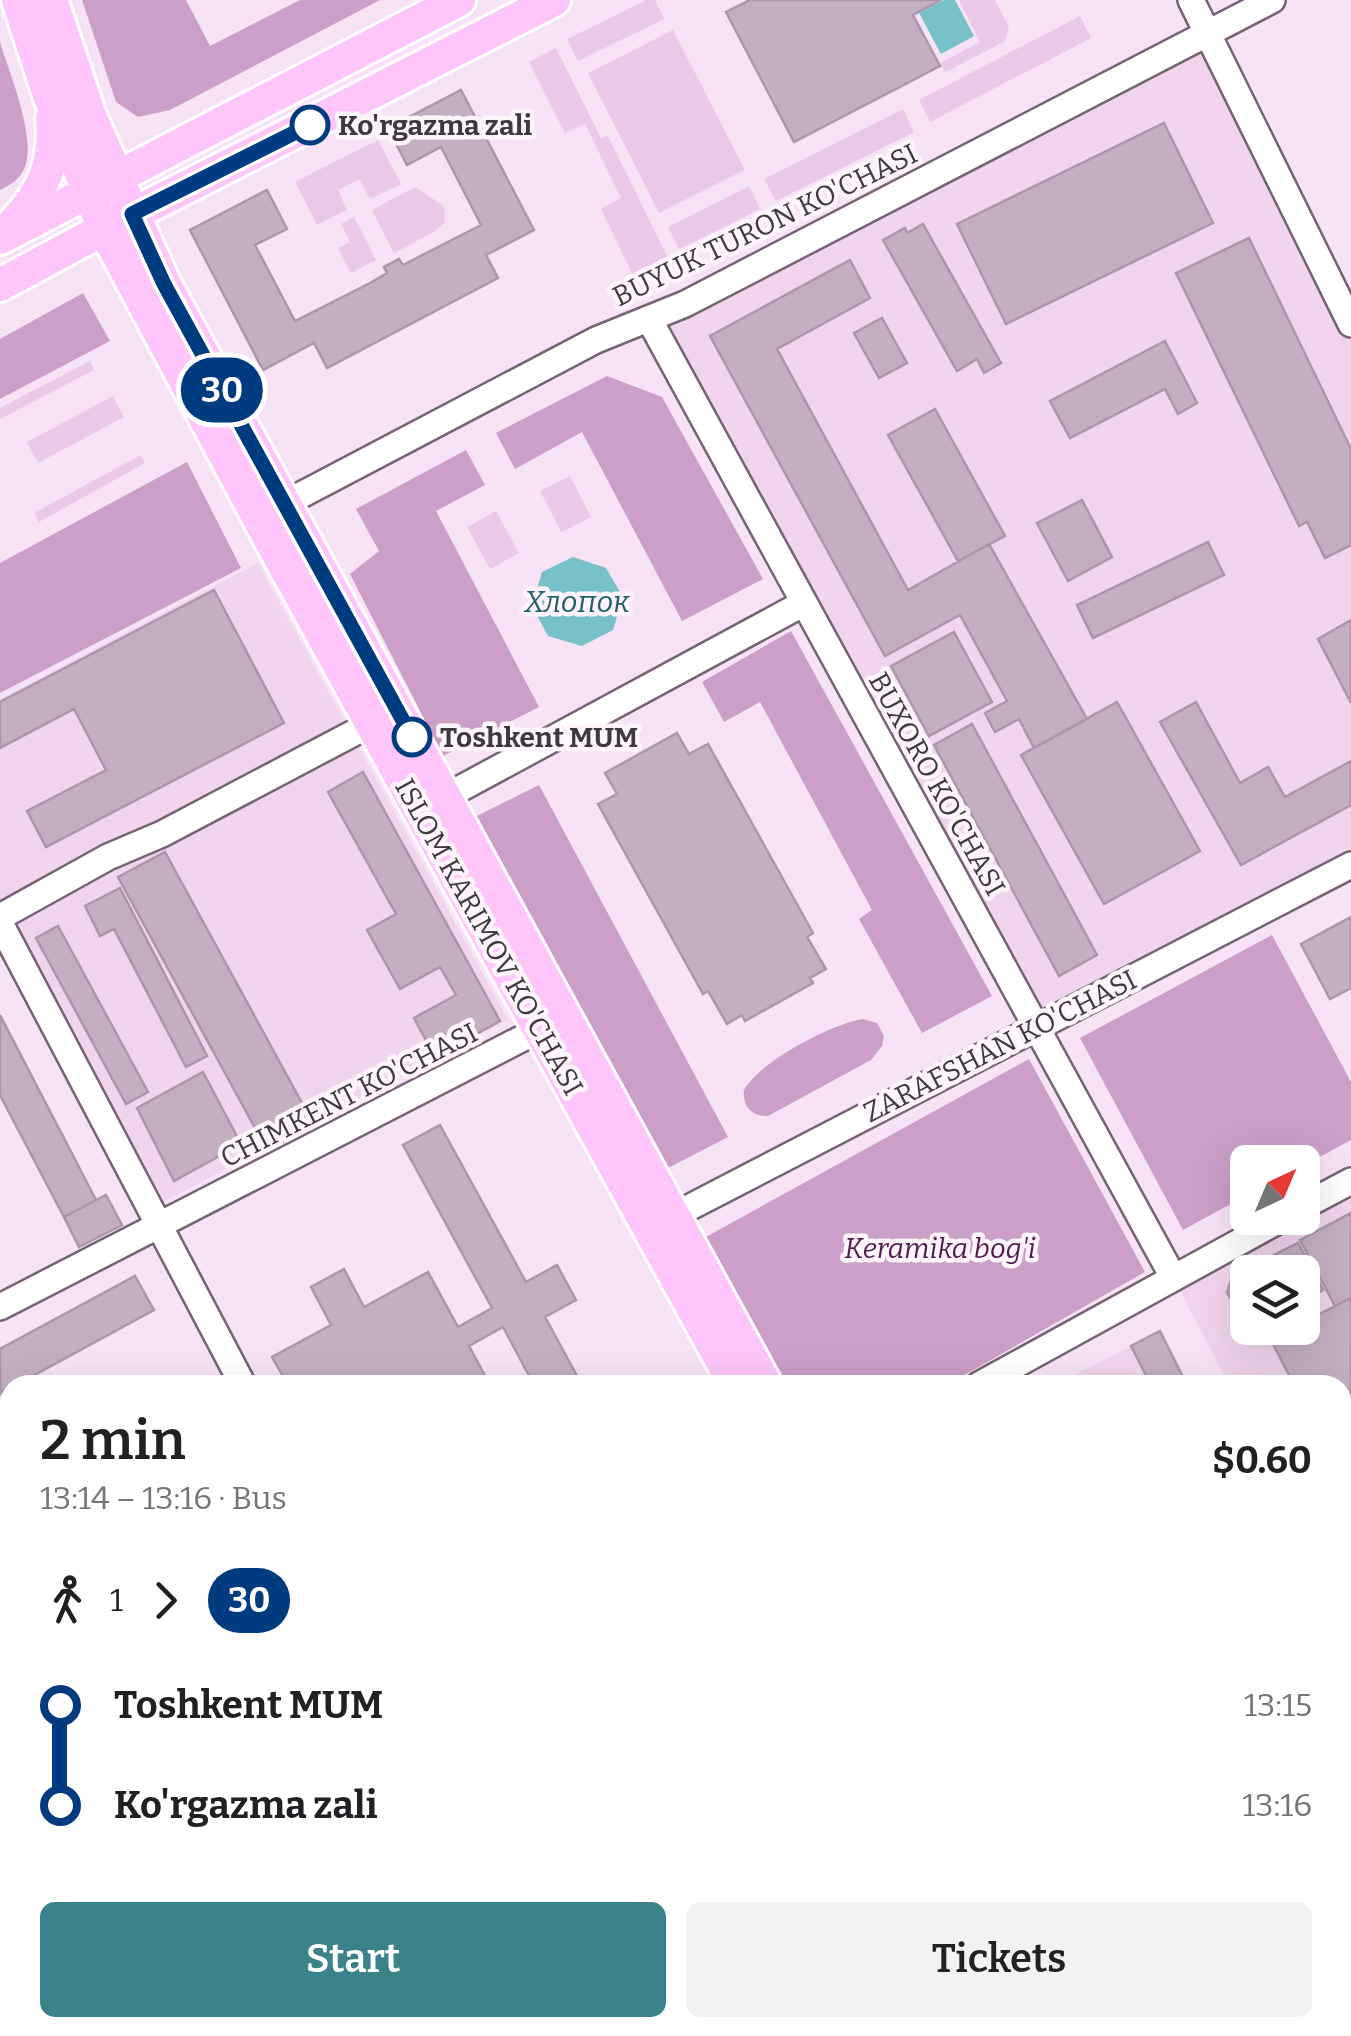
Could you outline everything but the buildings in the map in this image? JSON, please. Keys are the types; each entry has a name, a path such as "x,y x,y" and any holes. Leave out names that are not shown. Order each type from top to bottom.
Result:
{"main road":[{"name":"ISLOM KARIMOV KO'CHASI","path":"18,0 49,95 384,717 661,1222 760,1375"},
{"name":"ISLOM KARIMOV KO'CHASI","path":"51,0 90,116 100,184"},
{"path":"0,236 459,0"},
{"path":"0,285 554,0"},
{"path":"0,236 26,211 48,176 54,136 49,95"},
{"name":"ISLOM KARIMOV KO'CHASI","path":"118,222 164,284 284,504 384,717 445,797 552,1024"},
{"name":"ISLOM KARIMOV KO'CHASI","path":"661,1222 730,1375"}],"street":[{"path":"1191,0 1351,324"},
{"name":"BUYUK TURON KO'CHASI","path":"284,504 596,340 685,304 1272,0"},
{"name":"BUXORO KO'CHASI","path":"649,319 1173,1277"},
{"path":"445,797 804,604"},
{"path":"238,1375 0,920 108,856 192,818 384,717"},
{"name":"ZARAFSHAN KO'CHASI","path":"661,1222 1351,865"},
{"name":"CHIMKENT KO'CHASI","path":"0,1307 552,1024"},
{"path":"1320,1197 1351,1181"},
{"path":"996,1375 1251,1235"}],"shaded area":[{"path":"647,0 655,0 664,19 578,61 567,39"},
{"path":"959,0 995,0 1009,27 1004,42 945,72 940,63 980,42"},
{"path":"1080,16 1091,38 930,122 919,100"},
{"path":"673,30 745,170 659,213 588,73"},
{"path":"1208,34 1351,324 1351,865 1036,1027 649,319"},
{"path":"556,48 601,138 608,136 668,258 633,275 601,209 621,198 585,124 565,133 529,62"},
{"path":"903,109 914,132 776,201 764,179"},
{"path":"378,140 401,184 370,199 359,179 338,190 347,210 317,225 295,182"},
{"path":"749,186 760,209 679,249 668,227"},
{"path":"415,187 444,206 445,222 394,253 372,210"},
{"path":"354,217 376,260 351,273 338,248 350,242 341,224"},
{"path":"90,361 94,370 0,419 0,408"},
{"path":"113,396 124,417 38,463 27,442"},
{"path":"141,455 145,463 39,522 34,513"},
{"path":"570,476 591,517 561,532 540,491"},
{"path":"496,511 519,553 490,569 467,527"},
{"path":"258,563 508,1020 163,1202 0,905 0,699"},
{"path":"1351,1181 1351,1375 1224,1375 1173,1277 1251,1235 1320,1235 1320,1198"},
{"path":"1160,1331 1182,1375 1074,1375"}],"green space":[{"path":"82,0 186,0 210,46 300,0 380,0 170,110 138,117 116,102"},
{"path":"0,42 21,106 27,157 22,173 0,190"},
{"path":"83,293 110,341 0,399 0,339"},
{"path":"607,376 662,397 763,579 682,621 582,432 515,469 496,433"},
{"path":"466,450 485,485 436,511 539,707 443,756 350,574 379,551 356,509"},
{"path":"187,462 241,568 0,693 0,563"},
{"path":"791,631 992,996 922,1033 859,919 872,910 760,702 724,722 702,682"},
{"path":"539,785 728,1137 666,1169 477,816"},
{"path":"1272,935 1351,1082 1351,1140 1320,1157 1320,1145 1230,1145 1230,1204 1183,1230 1080,1038"},
{"path":"863,1019 877,1023 884,1036 882,1046 871,1060 768,1116 749,1109 744,1090 764,1068 815,1036"},
{"name":"Keramika bog'i","path":"1029,1059 1145,1272 965,1375 779,1375 704,1238"}],"water":[{"path":"944,0 955,0 974,36 941,54 919,13"},
{"name":"Хлопок","path":"573,557 606,568 623,597 613,630 582,646 548,636 532,606 542,572"}],"bus line":[{"name":"30","path":"310,125 132,214 164,284 412,737"}],"place":[{"name":"Ko'rgazma zali","path":"310,125"},
{"name":"Toshkent MUM","path":"412,737"}]}
